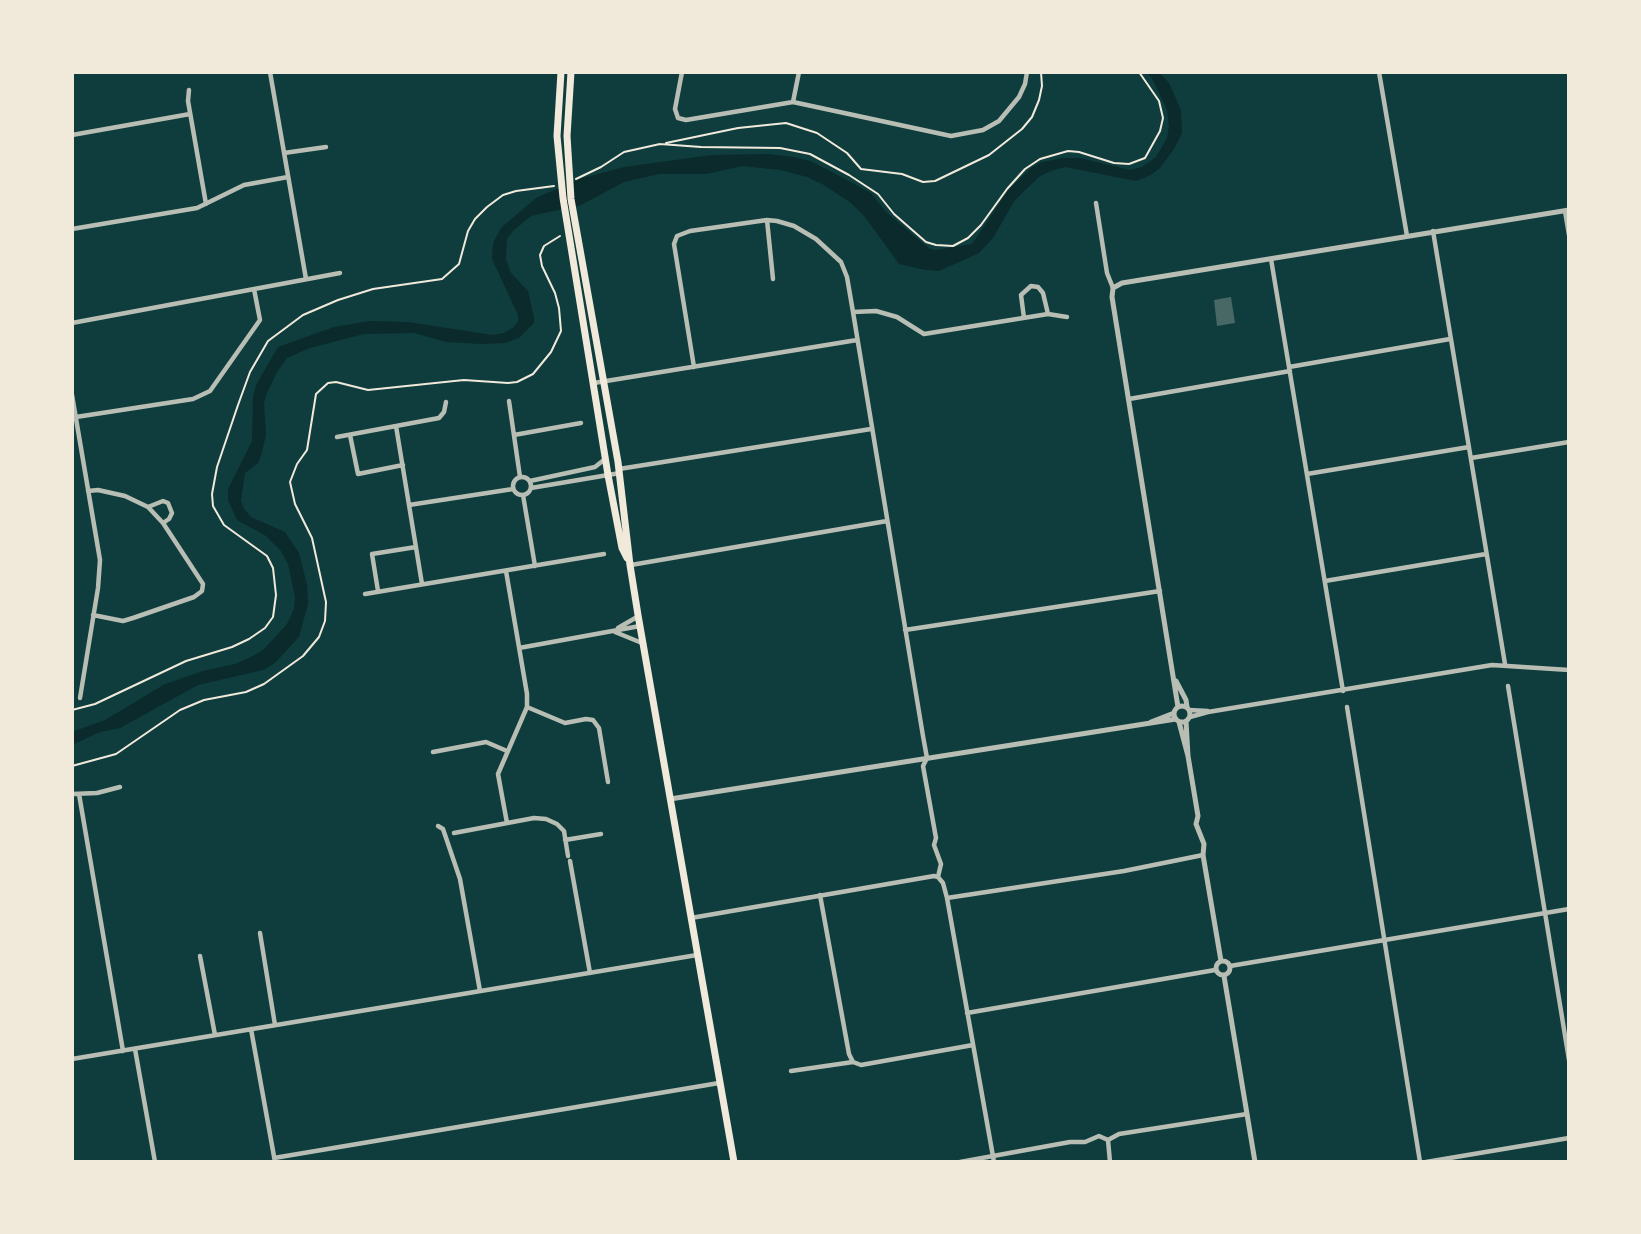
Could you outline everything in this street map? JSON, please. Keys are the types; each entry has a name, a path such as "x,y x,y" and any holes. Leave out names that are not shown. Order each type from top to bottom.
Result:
{"main road":[{"path":"561,72 557,136 568,234 608,475 622,548 630,565"},
{"path":"571,72 568,172 578,240 619,471 638,615 734,1162"}],"street":[{"path":"270,72 306,279"},
{"path":"682,72 675,109 678,118 686,120 793,102 951,136 983,130 999,121 1011,109 1026,85 1027,72"},
{"path":"793,102 799,72"},
{"path":"1379,72 1407,236"},
{"path":"189,90 190,114 206,204"},
{"path":"72,135 190,114"},
{"path":"284,153 326,147"},
{"path":"72,229 197,208 244,185 288,177"},
{"path":"1096,203 1107,273 1113,288 1112,298 1174,686 1183,715 1198,816 1196,824 1204,844 1203,855 1221,961"},
{"path":"1113,288 1122,284 1567,210 1569,235"},
{"path":"767,220 773,279"},
{"path":"694,367 674,244 677,236 690,231 767,220 794,226 830,249 841,262 847,277 927,758 923,766 936,838 934,845 941,864 938,877"},
{"path":"1433,231 1505,664"},
{"path":"1271,259 1343,691"},
{"path":"72,323 340,273"},
{"path":"1024,318 1021,295 1031,286 1038,287 1043,293 1048,314"},
{"path":"76,417 193,399 210,391 260,320 254,289"},
{"path":"853,312 876,311 897,317 924,334 1048,314 1068,317"},
{"path":"1129,399 1450,339"},
{"path":"593,383 857,340"},
{"path":"72,395 100,560 99,588 80,698"},
{"path":"509,401 520,477"},
{"path":"337,437 439,418 444,412 446,402"},
{"path":"514,435 581,423"},
{"path":"396,426 422,584"},
{"path":"531,488 871,429"},
{"path":"350,435 358,474 403,465"},
{"path":"1471,458 1569,442"},
{"path":"1307,474 1469,447"},
{"path":"520,477 530,481 594,467 606,459"},
{"path":"513,489 515,480 520,477"},
{"path":"513,489 517,494 528,493 531,488 530,481"},
{"path":"409,505 513,489"},
{"path":"89,491 98,490 125,496 148,507 163,523 203,584 202,591 194,597 123,621 93,615"},
{"path":"523,495 535,566"},
{"path":"148,507 163,501 168,503 172,513 163,523"},
{"path":"630,565 887,521"},
{"path":"378,591 372,554 416,547"},
{"path":"365,594 604,554"},
{"path":"1325,581 1486,554"},
{"path":"506,571 527,694 527,707 498,774 507,823"},
{"path":"905,630 1160,591"},
{"path":"610,631 634,621 638,615"},
{"path":"519,648 640,626"},
{"path":"610,631 643,644"},
{"path":"670,799 1343,691 1492,664 1569,670"},
{"path":"1508,686 1569,1059"},
{"path":"527,707 565,723 593,720 599,728 608,782"},
{"path":"1347,707 1420,1162"},
{"path":"433,752 486,742 507,751"},
{"path":"72,794 97,793 120,787"},
{"path":"79,794 123,1051"},
{"path":"454,833 534,818 557,824 564,831 590,973"},
{"path":"438,826 443,829 460,879 481,991"},
{"path":"565,840 601,834"},
{"path":"947,898 1110,873 1203,855"},
{"path":"691,918 938,877 943,883 947,898 993,1159"},
{"path":"820,895 849,1054 853,1062"},
{"path":"1230,966 1569,909"},
{"path":"260,933 275,1025"},
{"path":"72,1059 697,955"},
{"path":"200,956 215,1035"},
{"path":"1221,961 1230,966"},
{"path":"1215,971 1217,963 1221,961"},
{"path":"1224,976 1228,974 1230,966"},
{"path":"967,1013 1215,971 1224,976"},
{"path":"1224,976 1255,1162"},
{"path":"251,1029 274,1160 719,1083"},
{"path":"791,1072 853,1062 861,1065 973,1045"},
{"path":"135,1049 155,1162"},
{"path":"1108,1140 1119,1134 1247,1114"},
{"path":"960,1162 993,1159 1085,1142 1099,1136 1108,1140"},
{"path":"1426,1162 1569,1138"},
{"path":"1108,1140 1110,1162"}],"path":[{"path":"575,179 624,152 738,128 786,123 817,132 846,153 861,169 934,181 989,155 1021,129 1032,117 1039,100 1041,72"},
{"path":"660,144 701,148 780,148 810,154 878,194 894,214 926,242 954,246 968,238 981,225 1007,189 1025,169 1040,159 1068,151 1114,163 1129,164 1145,158 1160,131 1163,118 1159,100 1139,72"},
{"path":"72,710 95,704 186,661 233,647 265,628 273,617 276,595 273,568 267,556 224,525 213,506 212,494 217,467 250,372 268,341 303,315 348,297 373,289 442,279 459,264 468,232 475,219 487,207 510,193 554,186"},
{"path":"72,766 116,754 180,710 204,700 246,692 264,684 303,656 318,637 325,621 326,602 312,538 295,504 290,482 307,450 316,394 328,383 336,382 368,390 464,380 508,383 517,382 533,374 551,352 561,331 555,293 542,267 540,255 544,246 568,234"}],"water":[{"path":"1145,72 1159,72 1169,83 1181,110 1182,133 1160,168 1136,181 1065,167 1040,176 1015,200 993,238 979,253 939,271 899,264 865,217 851,203 807,177 780,170 743,166 706,174 659,174 624,182 581,205 531,216 513,231 507,239 506,260 511,273 528,291 534,318 534,323 519,338 505,343 481,344 446,342 414,333 364,334 310,348 287,358 267,393 264,403 266,435 261,456 258,463 245,473 241,501 251,517 285,532 299,553 307,585 308,604 299,637 275,663 263,670 198,685 120,728 100,732 72,745 72,732 105,720 165,684 251,657 263,650 287,624 294,609 295,597 288,564 281,551 266,536 237,520 228,500 228,489 252,441 253,397 256,385 278,347 334,327 370,321 408,322 493,335 504,333 514,327 518,315 492,259 493,243 501,228 536,198 579,179 624,167 712,155 768,154 793,157 810,161 871,193 886,212 930,249 972,244 1009,189 1032,167 1042,162 1080,158 1130,170 1142,167 1156,157 1167,138 1167,110 1152,78"}],"building":[{"path":"1231,297 1235,323 1217,326 1214,300"}]}
